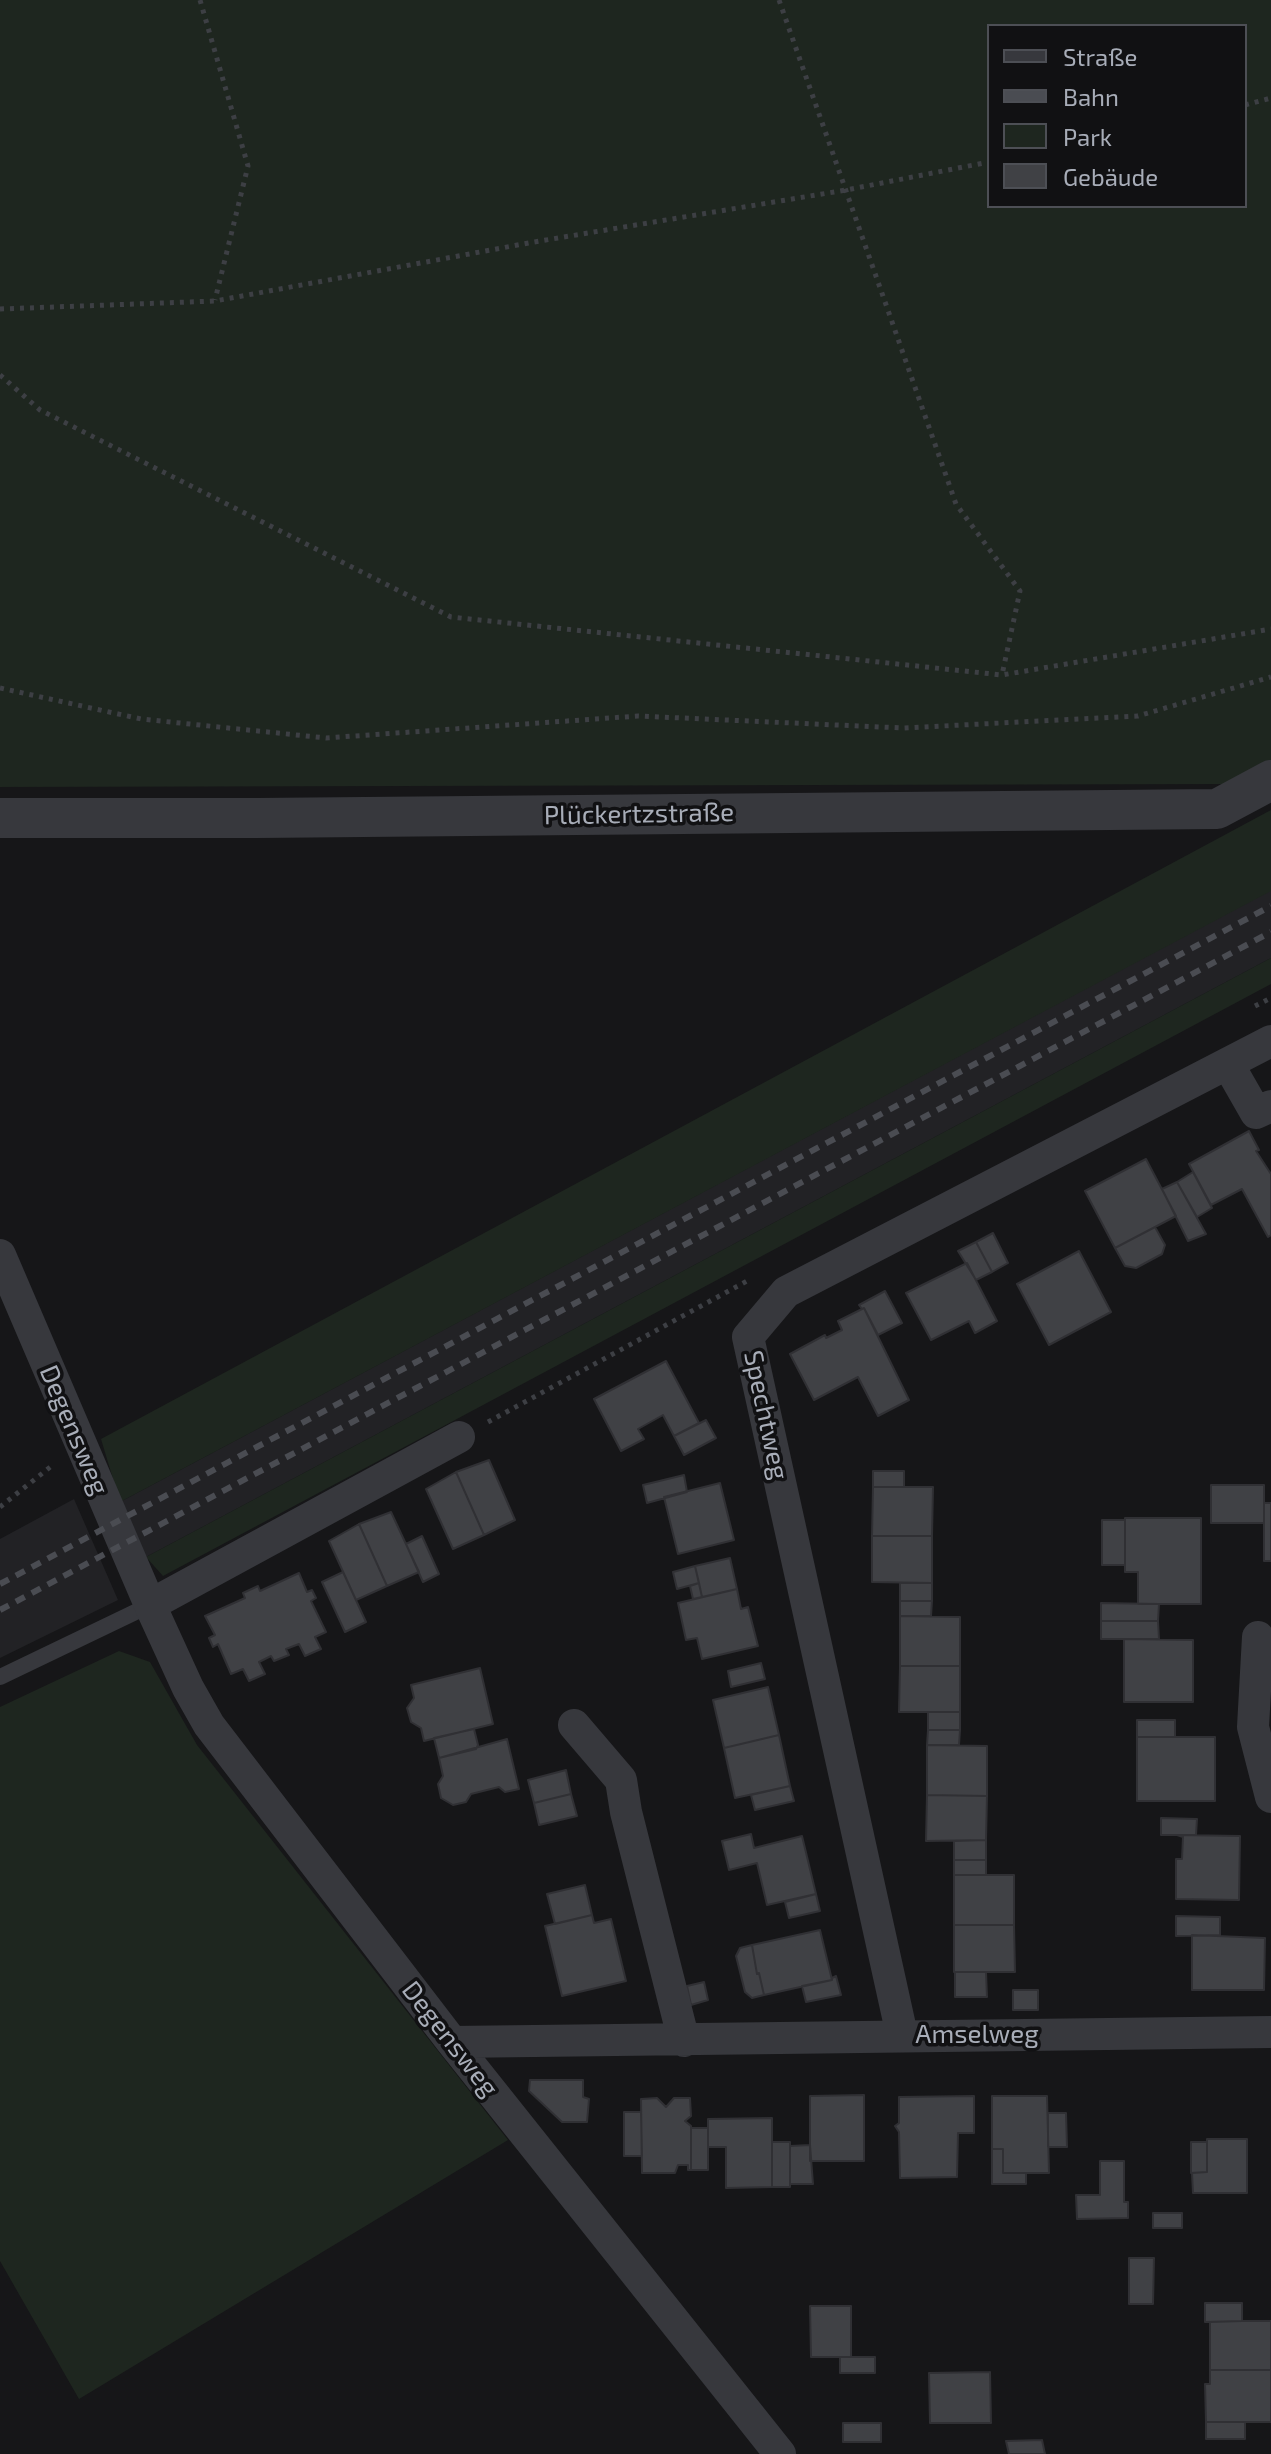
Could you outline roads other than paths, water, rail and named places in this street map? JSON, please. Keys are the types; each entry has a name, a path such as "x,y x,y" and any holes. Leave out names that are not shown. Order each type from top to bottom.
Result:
{"street":[{"name":"Plückertzstraße","path":"0,818 1217,809 1271,780"},
{"name":"Spechtweg","path":"902,2035 748,1337 786,1292 1271,1041"},
{"path":"1228,1064 1256,1113 1271,1106"},
{"name":"Degensweg","path":"0,1255 150,1605 188,1688 209,1725 452,2042 780,2454"},
{"path":"150,1605 459,1437"},
{"path":"1258,1637 1253,1727 1271,1797"},
{"path":"574,1725 621,1780 626,1812 684,2041"},
{"name":"Amselweg","path":"452,2042 1271,2032"}],"lane":[{"path":"0,1677 150,1605"}],"railway":[{"path":"0,1584 1271,906"},
{"path":"0,1610 1271,932"}]}
